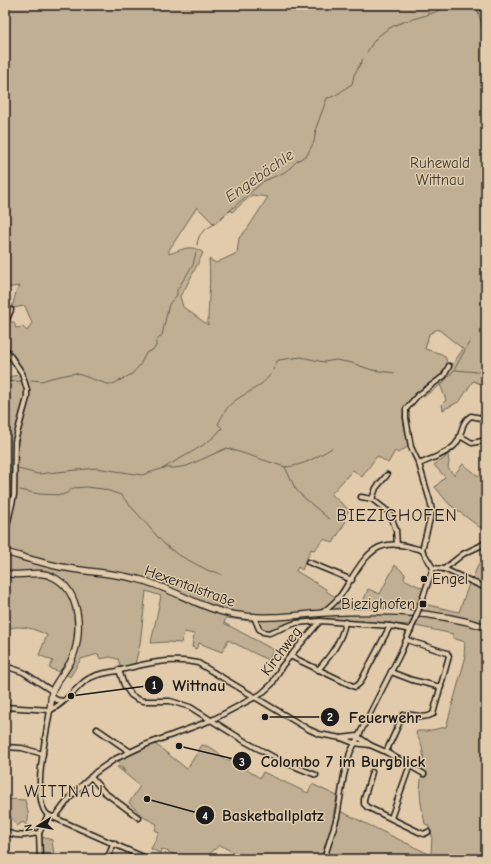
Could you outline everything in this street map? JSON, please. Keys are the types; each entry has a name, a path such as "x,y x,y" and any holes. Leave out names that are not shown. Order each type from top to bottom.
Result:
{"main road":[{"name":"Hexentalstraße","path":"5,552 60,566 139,580 165,588 223,613 254,617 378,611 411,612 434,615 486,627"},
{"path":"5,573 49,575 64,584 72,598 78,620 79,633 76,649 52,694 50,710"}],"street":[{"path":"5,324 11,310"},
{"path":"5,348 22,373 27,390 15,441 13,506 5,535"},
{"path":"422,550 432,511 419,464 411,446 406,418 406,409 417,396 444,376 449,366"},
{"path":"419,464 450,450 460,436 464,421 468,418 471,416 486,419"},
{"path":"460,436 472,443 482,441 486,443"},
{"path":"372,499 376,488 387,475"},
{"path":"361,497 372,499 390,513 396,530 397,545"},
{"path":"444,569 463,554 486,542"},
{"path":"322,614 339,598 365,558 372,551 383,546 397,545 422,550 434,568"},
{"path":"308,562 352,580"},
{"path":"434,568 444,569 486,588"},
{"path":"324,859 337,817 346,764 354,743 407,640 434,568"},
{"path":"254,617 258,629 269,633 296,623 320,621 390,626 410,630"},
{"name":"Kirchweg","path":"55,817 72,795 99,770 129,752 212,720 261,694 272,684 290,656 320,621"},
{"path":"318,670 331,654 344,630 345,622"},
{"path":"290,656 355,687 358,685 390,626"},
{"path":"386,752 403,715 406,714 421,717 433,714 449,654 407,640"},
{"path":"5,706 50,710 87,680 96,676 146,663 184,660 198,663 308,729 319,734 341,738 354,743 370,744"},
{"path":"5,666 23,672 52,694 57,700 63,701"},
{"path":"119,670 124,685 131,695 137,699 143,701 170,701 184,704 200,712 246,742 281,761 316,775"},
{"path":"391,672 412,680 441,687"},
{"path":"50,710 40,782 40,798 42,808 48,815 148,859"},
{"path":"97,729 129,752"},
{"path":"341,738 358,736 424,774"},
{"path":"5,747 22,748 43,754"},
{"path":"391,818 410,765"},
{"path":"372,772 364,799 364,804 367,807 421,833 424,834 428,832"},
{"path":"92,777 104,792 139,818"},
{"path":"40,859 39,833 48,815"},
{"path":"5,831 12,835 18,836 39,833"},
{"path":"106,859 114,843"}],"green space":[{"name":"Ruhewald Wittnau","path":"5,5 486,5 486,295 484,297 486,300 486,418 480,416 480,413 484,412 484,390 481,384 473,381 460,401 443,410 442,404 446,400 438,379 415,395 406,405 403,418 409,446 398,453 395,451 388,463 377,456 362,477 353,470 331,494 349,510 343,519 346,521 333,543 324,539 314,550 311,549 302,570 298,567 296,571 326,589 326,591 337,598 337,602 351,603 363,602 368,589 380,594 395,565 405,574 404,579 424,589 411,625 309,619 292,622 268,631 262,629 259,622 226,618 224,623 274,650 268,660 228,640 222,652 199,643 196,649 192,647 194,634 184,632 181,643 151,643 161,596 146,591 140,644 135,664 121,668 118,659 110,657 100,659 98,654 81,659 70,677 63,672 60,675 58,674 59,672 49,668 53,661 39,655 47,635 33,629 15,627 10,628 5,636 5,377 21,375 5,348 5,324 6,322 14,322 16,328 23,327 27,331 32,323 25,306 12,308 16,292 20,286 5,288","holes":["252,195 268,197 248,228 239,238 237,253 216,263 209,259 210,276 208,325 183,307 180,296 203,253 194,248 186,248 169,254 169,250 197,207 214,224 231,210 232,212","438,329 463,349 450,368 447,366 446,358 442,354 425,349 429,334"]},
{"path":"446,455 448,455 448,468 454,475 463,464 486,482 486,532 449,504 435,487 445,477 434,465 445,458"},
{"path":"479,563 486,566 486,585 472,580"},
{"path":"469,584 486,591 486,859 245,859 220,845 203,859 200,855 197,859 184,859 162,849 160,853 151,849 159,832 155,830 157,824 145,818 129,803 140,786 117,767 119,766 125,772 118,760 154,743 187,769 202,745 215,750 225,760 229,760 231,758 248,768 247,770 260,778 263,772 308,793 312,784 337,796 333,817 338,818 339,813 342,812 431,855 432,835 428,825 425,824 420,795 423,755 420,741 416,734 417,731 427,731 446,727 466,656 464,656 465,642 453,638 453,634 416,626 424,604 459,612"},
{"path":"5,799 25,800 28,810 26,825 23,822 17,826 5,808"},
{"path":"42,837 52,840 54,855 43,855"}],"waterway":[{"path":"428,5 428,15"},
{"name":"Engebächle","path":"449,7 454,5"},
{"path":"477,7 484,34"},
{"name":"Engebächle","path":"367,52 373,42 388,29 403,22 442,9"},
{"name":"Engebächle","path":"197,245 202,232 214,224 264,181 283,173 307,155 314,142 316,128 327,98 337,94 352,84 354,75 363,59"},
{"name":"Engebächle","path":"31,380 42,381 75,373 107,384 113,384 132,374 140,365 146,353 154,349 156,346 156,341 162,335 169,304 177,295 177,290 193,265 196,252"},
{"path":"423,397 442,384 454,370 470,341"},
{"path":"273,370 277,361 279,360 301,357 324,362 336,360 352,363 372,370 395,373"},
{"path":"455,370 478,372 486,370"},
{"path":"164,468 195,450 217,434 222,428 218,424 230,405 257,387 270,375"},
{"name":"Engebächle","path":"5,382 21,381"},
{"path":"18,469 38,474 96,468 142,475 164,468 187,466 227,448 285,467 304,463 332,448"},
{"path":"285,467 295,488 300,494 329,519"},
{"path":"20,490 39,494 62,495 73,488 86,487 103,489 121,495 164,544 177,554 209,571 222,575"}],"place":[{"name":"Engel","path":"424,579"},
{"name":"Biezighofen","path":"423,604"},
{"name":"Wittnau","path":"71,696"},
{"name":"Feuerwehr","path":"265,717"},
{"name":"Colombo 7 im Burgblick","path":"179,746"},
{"name":"Basketballplatz","path":"147,799"}],"district":[{"name":"BIEZIGHOFEN","path":"397,515"},
{"name":"WITTNAU","path":"64,791"}]}
